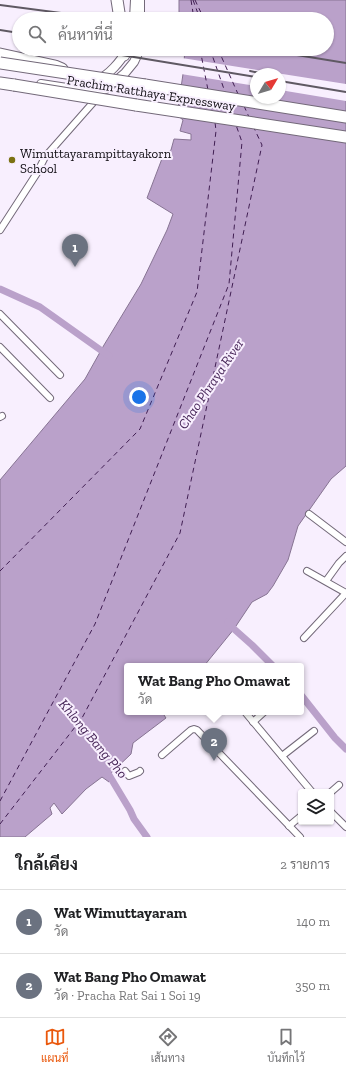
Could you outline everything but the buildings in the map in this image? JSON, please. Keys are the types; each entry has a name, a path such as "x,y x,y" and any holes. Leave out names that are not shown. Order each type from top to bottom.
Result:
{"highway":[{"path":"117,0 119,12"},
{"path":"0,54 55,66 78,75"},
{"name":"Prachim Ratthaya Expressway","path":"0,63 346,117"},
{"name":"Prachim Ratthaya Expressway","path":"0,83 346,137"}],"main road":[{"path":"134,12 135,0"},
{"path":"140,0 140,12"},
{"path":"0,67 76,80 92,80 102,78 117,65 122,56"},
{"path":"0,79 93,92 106,89 125,73 137,56"}],"street":[{"path":"0,230 45,158 106,89"},
{"path":"0,314 60,375"},
{"path":"0,347 50,398"},
{"path":"309,514 346,542"},
{"path":"326,581 346,556"},
{"path":"304,638 346,593 307,571"},
{"path":"247,715 310,789"},
{"path":"253,722 261,715"},
{"path":"162,755 191,730 197,730 300,837"},
{"path":"282,756 314,731"},
{"path":"125,772 129,776 140,771"},
{"path":"334,789 339,785"},
{"path":"334,815 346,827"},
{"path":"288,826 298,818"}],"water":[{"name":"Chao Phraya River","path":"179,0 346,0 346,466 331,479 298,526 288,560 273,586 267,594 252,602 234,629 206,663 124,663 124,715 164,715 166,718 133,743 131,754 109,775 109,782 102,777 86,789 62,814 54,803 50,808 52,814 25,837 0,837 0,480 85,379 141,284 173,214 147,198 163,156 171,150 174,139 191,140 191,134 180,131 183,120 177,115 184,56 334,56 334,12 179,12"}],"pier":[{"path":"182,58 250,69 250,85 181,74"},
{"path":"286,74 346,84 346,101 286,91"}],"waterway":[{"path":"0,289 40,307 109,356"},
{"path":"228,622 270,663"},
{"path":"304,699 335,738 346,749"},
{"name":"Khlong Bang Pho","path":"103,769 109,775 134,819 147,837"}],"ferry route":[{"path":"191,0 193,12"},
{"path":"193,0 197,12"},
{"path":"195,0 201,12"},
{"path":"201,56 208,90"},
{"path":"212,56 225,92"},
{"path":"221,56 238,94"},
{"path":"210,101 212,111"},
{"path":"229,104 233,115"},
{"path":"244,106 249,117"},
{"path":"0,571 140,429 197,292 216,131 215,122"},
{"path":"0,801 95,624 229,284 242,142 236,125"},
{"path":"0,824 82,718 180,533 262,145 254,128"}],"railway":[{"path":"0,5 54,12"},
{"path":"0,30 12,32"},
{"path":"128,56 250,76"},
{"path":"303,56 346,63"},
{"path":"286,82 346,92"}],"place":[{"name":"Wimuttayarampittayakorn School","path":"12,160"},
{"name":"Wat Wimuttayaram","path":"75,267"},
{"name":"Wat Bang Pho Omawat","path":"214,761"}]}
